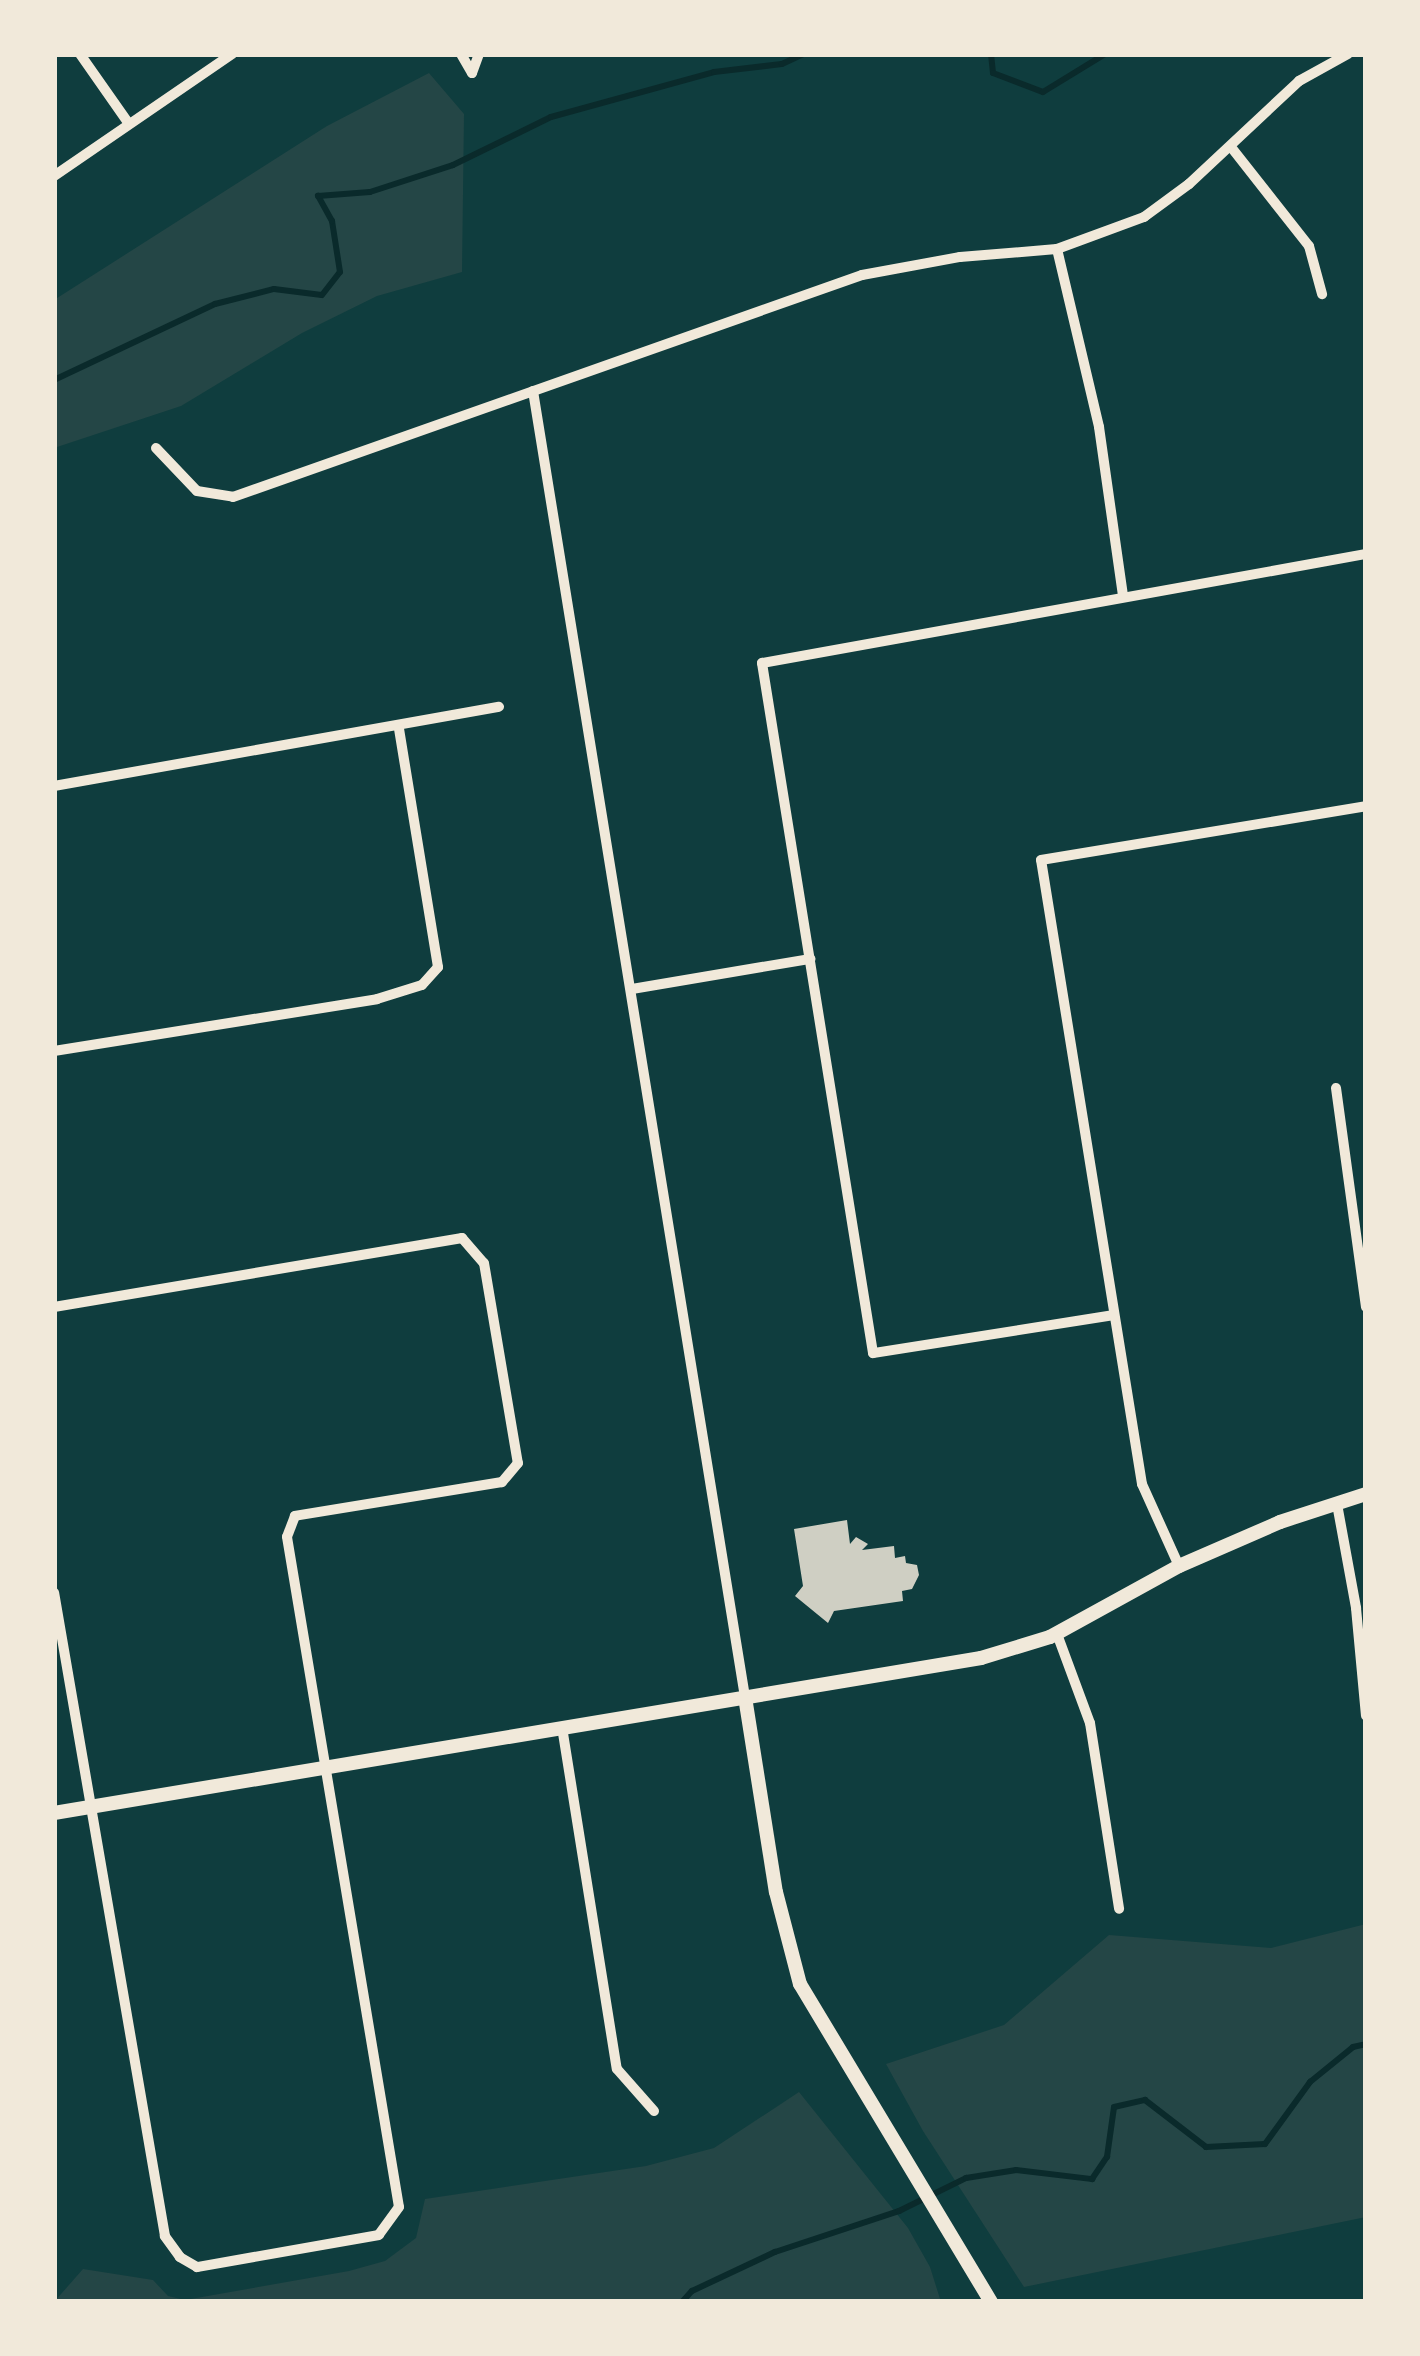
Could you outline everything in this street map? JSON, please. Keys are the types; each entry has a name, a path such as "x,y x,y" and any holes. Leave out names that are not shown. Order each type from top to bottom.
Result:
{"street":[{"path":"80,54 127,121"},
{"path":"54,176 127,121 232,54"},
{"path":"461,54 472,73 479,54"},
{"path":"156,448 197,491 233,497 862,275 1058,248 1144,217 1231,147 1299,81 1348,54"},
{"path":"1231,147 1309,246 1322,294"},
{"path":"1058,248 1099,427 1123,596"},
{"path":"532,391 776,1892 800,1984 991,2302"},
{"path":"1114,1315 873,1352 762,663 1366,554"},
{"path":"54,786 499,707"},
{"path":"54,1051 377,999 422,985 438,967 399,728"},
{"path":"1179,1566 1142,1484 1041,860 1366,806"},
{"path":"632,989 810,959"},
{"path":"1336,1088 1366,1306"},
{"path":"54,1307 462,1238 484,1263 518,1463 502,1481 295,1516 287,1537 399,2207 379,2236 197,2267 180,2257 165,2236 54,1592"},
{"path":"54,1813 981,1658 1057,1634 1179,1566 1366,1494"},
{"path":"1336,1504 1356,1608 1366,1716"},
{"path":"1057,1634 1095,1744 1119,1909"},
{"path":"562,1727 617,2069 653,2111"}],"shaded area":[{"path":"429,73 464,114 462,272 377,296 302,333 181,406 54,448 54,300 327,126"},
{"path":"1366,1924 1366,2217 1024,2287 923,2131 886,2064 1004,2025 1109,1935 1271,1948"},
{"path":"799,2092 908,2228 930,2267 941,2302 54,2302 83,2269 153,2280 168,2296 185,2300 385,2261 416,2238 425,2199 646,2166 714,2148"}],"building":[{"path":"847,1520 850,1544 856,1537 868,1544 862,1550 894,1546 895,1558 905,1556 906,1563 917,1565 919,1575 912,1589 902,1591 903,1601 834,1611 828,1623 795,1596 803,1586 794,1529"}],"waterway":[{"path":"54,380 215,304 274,289 322,295 340,272 332,221 318,196 370,192 453,165 551,117 714,72 782,64 803,54"},
{"path":"991,54 993,73 1043,92 1105,54"},
{"path":"682,2302 692,2291 775,2252 899,2211 966,2178 1016,2170 1092,2179 1107,2157 1114,2107 1145,2100 1206,2147 1265,2144 1310,2082 1353,2047 1366,2044"}]}
